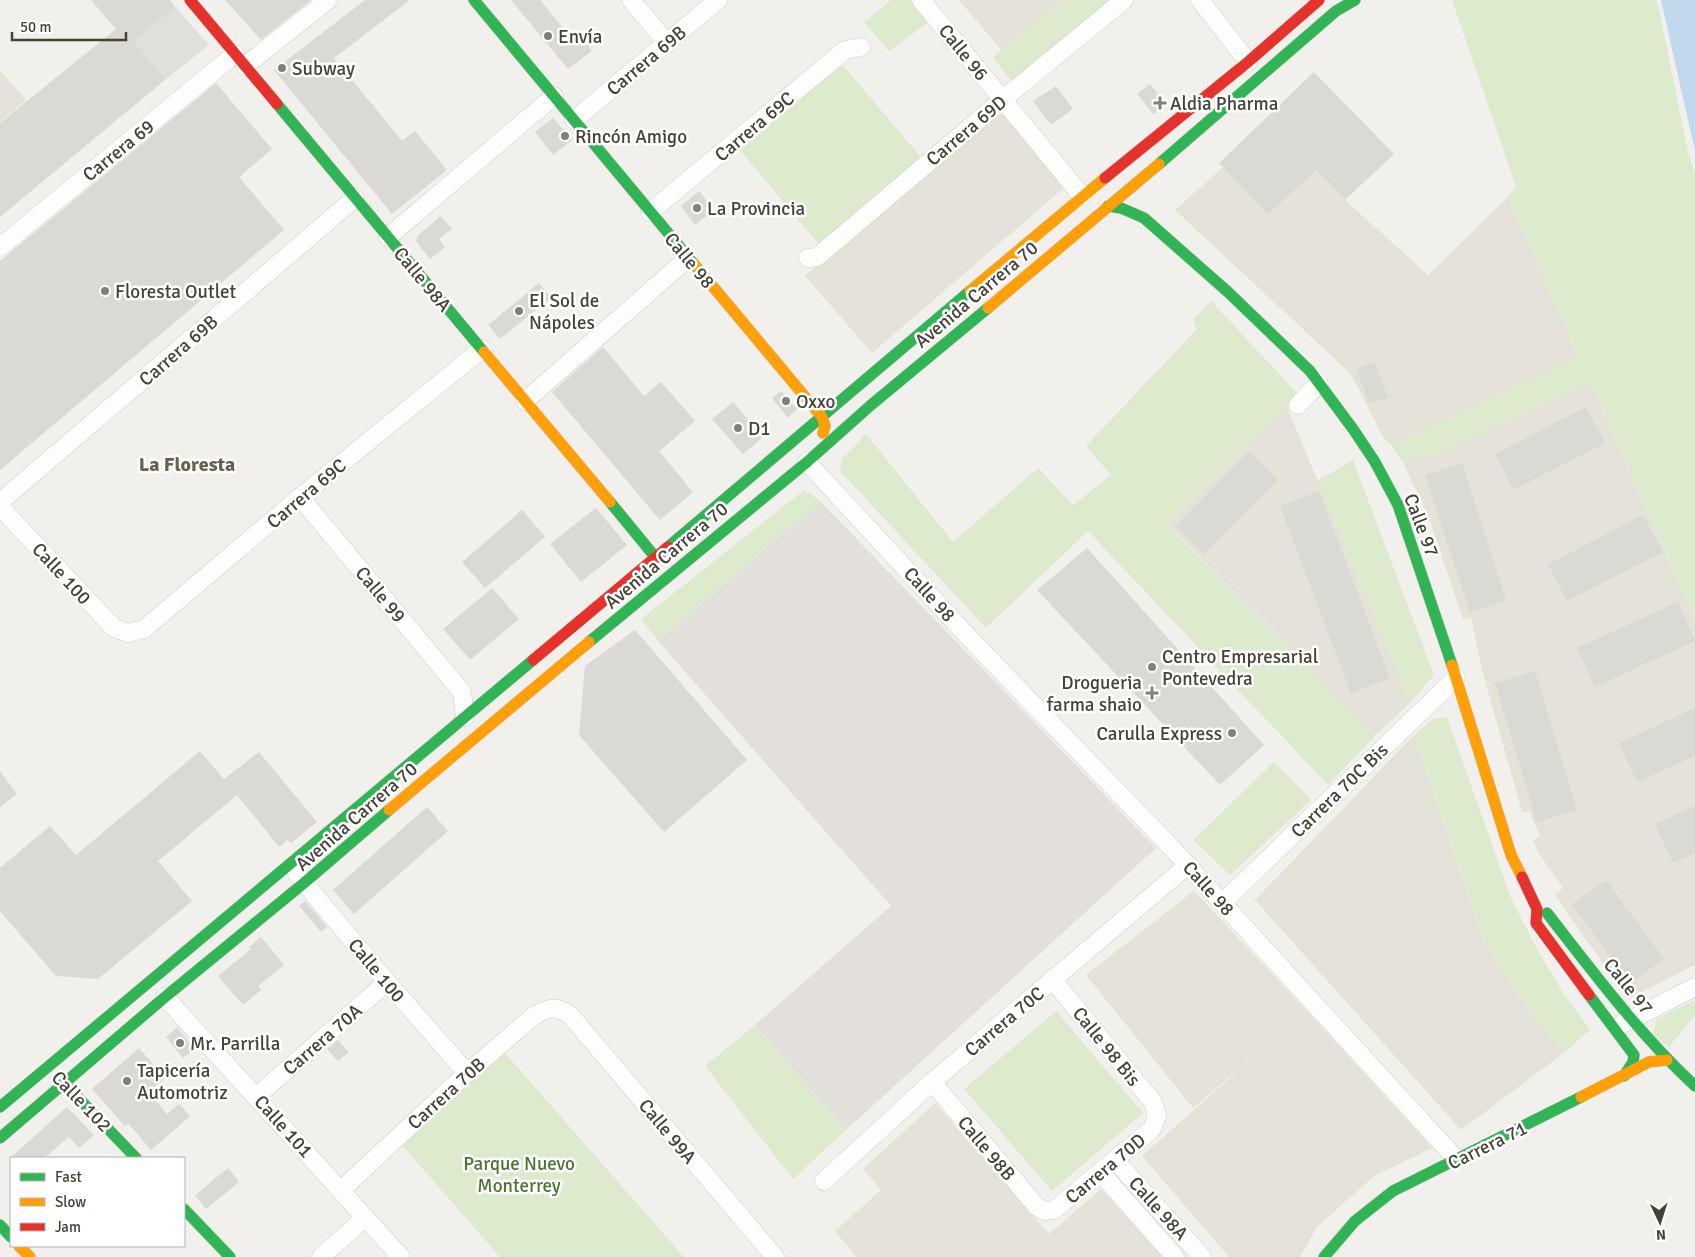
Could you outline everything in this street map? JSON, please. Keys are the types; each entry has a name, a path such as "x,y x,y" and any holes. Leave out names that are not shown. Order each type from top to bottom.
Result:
{"street":[{"name":"Calle 98A","path":"190,0 656,558"},
{"name":"Carrera 69","path":"0,247 240,60 328,0"},
{"name":"Calle 98","path":"474,0 822,417"},
{"path":"631,0 667,43"},
{"name":"Carrera 69B","path":"574,120 718,0"},
{"name":"Calle 96","path":"921,0 1082,196"},
{"name":"Carrera 69D","path":"808,258 817,257 1002,100 1124,0"},
{"path":"1200,0 1248,62"},
{"name":"Avenida Carrera 70","path":"0,1107 656,558 1082,196 1248,62 1319,0"},
{"name":"Avenida Carrera 70","path":"0,1138 165,997 807,462 871,405 1144,176 1338,6 1355,0"},
{"name":"Carrera 69C","path":"650,212 845,50 861,47"},
{"path":"388,237 554,96"},
{"path":"1143,189 1144,176"},
{"name":"Carrera 69B","path":"0,502 355,198"},
{"name":"Calle 97","path":"1108,206 1133,212 1154,226 1228,292 1310,371 1375,462 1398,505 1456,678 1511,854 1536,909 1536,923 1613,1029 1631,1049 1634,1055 1633,1062 1624,1076"},
{"name":"Calle 97","path":"1146,208 1154,226"},
{"path":"525,401 688,258"},
{"name":"Carrera 69C","path":"128,633 144,629 300,496 482,349"},
{"path":"1298,405 1319,384"},
{"path":"807,462 823,432 825,426 822,417"},
{"name":"Calle 98","path":"807,462 976,644 1188,864 1456,1160"},
{"name":"Calle 99","path":"300,496 462,692"},
{"name":"Calle 100","path":"0,507 114,628 128,633"},
{"name":"Carrera 70C Bis","path":"1222,903 1456,678"},
{"path":"465,717 462,692 486,700 486,705 462,727 466,735 477,736"},
{"name":"Carrera 70C","path":"824,1182 932,1082 1188,864"},
{"name":"Calle 100","path":"290,865 387,982 467,1073"},
{"name":"Calle 97","path":"1536,909 1550,914 1631,1019 1667,1060 1695,1086"},
{"name":"Calle 98 Bis","path":"1052,979 1153,1102 1157,1115"},
{"name":"Carrera 70A","path":"257,1096 387,982"},
{"path":"1613,1029 1695,987"},
{"name":"Calle 101","path":"165,997 257,1096 401,1257"},
{"name":"Carrera 70B","path":"341,1190 467,1073 535,1015 545,1010 558,1008"},
{"name":"Calle 99A","path":"558,1008 570,1015 775,1257"},
{"name":"Carrera 71","path":"1324,1257 1348,1227 1364,1212 1393,1191 1649,1062 1667,1060"},
{"name":"Calle 102","path":"48,1066 135,1157"},
{"name":"Calle 98B","path":"932,1082 1037,1207 1045,1211"},
{"name":"Carrera 70D","path":"1045,1211 1054,1210 1152,1129 1157,1115"},
{"name":"Calle 98A","path":"1115,1160 1202,1257"},
{"name":"Calle 98A","path":"1100,1172 1176,1257"},
{"path":"185,1210 230,1257"},
{"path":"321,1257 365,1218"},
{"path":"0,1226 10,1236"},
{"path":"20,1247 30,1257"}],"shaded area":[{"path":"959,0 1064,0 1002,51"},
{"path":"175,7 209,45 166,79 134,41"},
{"path":"0,70 26,100 0,122"},
{"path":"1000,109 1065,187 872,353 805,276"},
{"path":"1223,167 1268,215 1316,170 1345,200 1428,275 1508,197 1579,358 1391,445 1383,437 1351,374 1175,210"},
{"path":"1590,382 1695,620 1695,965 1628,999 1555,895 1563,888 1538,852 1533,840 1540,836 1529,811 1522,812 1482,670 1471,618 1463,619 1428,515 1403,463 1421,454 1426,459"},
{"path":"1287,407 1410,703 1376,735 1166,523"},
{"path":"820,501 1156,848 846,1130 755,1025 891,906 658,641"},
{"path":"1414,735 1485,944 1527,1009 1565,1052 1461,1130 1255,900"},
{"path":"1194,891 1432,1148 1374,1176 1317,1227 1300,1257 1229,1257 1142,1156 1267,1045 1193,1108 1086,975"},
{"path":"935,1103 1049,1234 1101,1189 1163,1257 856,1257 835,1231 881,1190 863,1169"}],"green space":[{"path":"891,0 911,0 929,22 889,51 864,22"},
{"path":"1064,0 1111,0 1011,80 993,58"},
{"path":"1452,0 1657,0 1688,152 1695,174 1695,620 1590,382 1426,459 1421,454 1403,463 1391,445 1579,358 1508,197 1516,187"},
{"path":"842,64 924,161 821,247 740,150"},
{"path":"1211,301 1297,393 1287,407 1166,524 1376,735 1328,785 1088,531 986,628 840,471 842,459 866,434 953,542 1038,468 1073,505 1111,475 1086,446 1197,329 1193,320"},
{"path":"1353,460 1434,675 1410,703 1317,481"},
{"path":"804,490 820,501 658,641 641,619"},
{"path":"1447,717 1511,898 1536,947 1563,993 1590,1030 1565,1052 1527,1009 1485,944 1414,735 1434,718"},
{"path":"1274,762 1311,800 1230,875 1193,840"},
{"path":"1695,1000 1695,1015 1669,1047 1653,1035 1656,1019"},
{"path":"1056,1011 1143,1113 1052,1191 964,1089"},
{"path":"755,1025 846,1130 793,1179 705,1066"},
{"name":"Parque Nuevo Monterrey","path":"505,1053 684,1257 500,1257 400,1143"}],"water":[{"path":"1661,0 1695,0 1695,151"}],"building":[{"path":"91,0 170,0 175,7 134,41 166,79 0,217 0,123 116,29"},
{"path":"225,0 311,0 261,40"},
{"path":"365,0 410,0 334,58 402,141 415,131 447,170 392,214 274,70"},
{"path":"511,0 540,0 573,40 580,35 592,51 568,69"},
{"path":"1314,72 1394,154 1345,200 1316,170 1268,215 1219,163"},
{"name":"Floresta Outlet","path":"216,83 272,149 239,177 284,230 0,470 0,261"},
{"path":"1150,84 1166,104 1153,114 1137,94"},
{"path":"1056,86 1073,109 1051,125 1033,101"},
{"path":"553,118 572,140 553,155 535,132"},
{"name":"La Provincia","path":"699,191 714,210 695,225 681,206"},
{"path":"441,216 452,229 439,239 445,247 430,259 416,241 418,235"},
{"name":"El Sol de Nápoles","path":"539,283 551,298 500,339 488,325"},
{"path":"603,347 644,396 661,382 695,421 659,451 693,492 660,520 552,392"},
{"path":"1374,362 1388,397 1370,404 1356,369"},
{"name":"Oxxo","path":"781,391 797,409 788,418 772,398"},
{"name":"D1","path":"733,402 763,437 743,454 712,419"},
{"path":"1586,407 1605,443 1514,490 1495,454"},
{"path":"1249,451 1278,480 1204,554 1175,526"},
{"path":"1462,463 1506,600 1470,612 1425,475"},
{"path":"1319,491 1390,678 1351,693 1280,506"},
{"path":"596,508 627,545 581,582 550,544"},
{"path":"522,510 545,537 485,588 462,562"},
{"path":"1643,515 1663,552 1567,601 1548,564"},
{"name":"Centro Empresarial Pontevedra","path":"1087,548 1264,745 1220,785 1037,590"},
{"path":"492,588 519,619 470,660 443,629"},
{"path":"1678,602 1695,641 1595,687 1577,648"},
{"path":"635,630 747,760 664,832 579,735 585,666"},
{"path":"1535,671 1577,810 1537,822 1495,683"},
{"path":"1695,708 1695,756 1637,782 1619,743"},
{"path":"200,751 224,779 259,752 317,822 291,843 287,840 279,847 237,795 158,861 192,901 98,979 56,976 0,911 0,868 50,826 76,855"},
{"path":"0,771 17,794 0,807"},
{"path":"1695,806 1695,853 1673,863 1655,824"},
{"path":"427,807 448,831 354,914 333,890"},
{"path":"1606,880 1664,959 1630,984 1572,904"},
{"path":"305,901 327,927 321,932 299,906"},
{"path":"261,937 284,965 258,986 261,990 243,1005 218,976 251,949 249,947"},
{"name":"Mr. Parrilla","path":"177,1027 195,1049 183,1058 166,1037"},
{"path":"338,1040 349,1052 338,1061 327,1049"},
{"path":"139,1048 165,1078 149,1092 167,1114 179,1104 190,1116 151,1150 128,1123 125,1126 92,1089"},
{"path":"67,1107 94,1135 79,1148 69,1137 45,1157 11,1157"},
{"path":"228,1168 239,1182 206,1209 195,1195"}],"traffic: fast":[{"path":"474,0 694,264"},
{"path":"1159,164 1336,11 1355,0"},
{"path":"277,104 484,352"},
{"path":"1108,206 1121,208 1144,218 1228,292 1310,371 1375,462 1398,505 1452,665"},
{"path":"668,547 970,291"},
{"path":"589,642 807,462 871,405 988,308"},
{"path":"610,502 656,558"},
{"path":"0,1107 533,660"},
{"path":"0,1138 389,810"},
{"path":"1547,913 1636,1024 1695,1086"},
{"path":"1589,995 1634,1055 1633,1062 1624,1076"},
{"path":"64,1083 135,1157"},
{"path":"1324,1257 1355,1221 1393,1191 1581,1097"},
{"path":"185,1210 230,1257"},
{"path":"0,1225 10,1236"}],"traffic: slow":[{"path":"988,308 1159,164"},
{"path":"970,291 1105,178"},
{"path":"694,264 822,417 825,426 823,433"},
{"path":"484,352 610,502"},
{"path":"389,810 589,642"},
{"path":"1452,665 1511,855 1522,877"},
{"path":"1581,1097 1649,1062 1667,1060"},
{"path":"20,1247 30,1257"}],"traffic: jam":[{"path":"190,0 277,104"},
{"path":"1105,178 1248,62 1319,0"},
{"path":"533,660 668,547"},
{"path":"1522,877 1537,909 1536,923 1589,995"}],"place":[{"name":"Envía","path":"548,36"},
{"name":"Subway","path":"282,68"},
{"name":"Aldia Pharma","path":"1160,103"},
{"name":"Rincón Amigo","path":"565,136"},
{"name":"La Provincia","path":"697,208"},
{"name":"Floresta Outlet","path":"105,291"},
{"name":"El Sol de Nápoles","path":"519,311"},
{"name":"Oxxo","path":"786,401"},
{"name":"D1","path":"738,428"},
{"name":"Centro Empresarial Pontevedra","path":"1152,667"},
{"name":"Drogueria farma shaio","path":"1152,693"},
{"name":"Carulla Express","path":"1232,733"},
{"name":"Mr. Parrilla","path":"180,1043"},
{"name":"Tapicería Automotriz","path":"127,1081"}],"district":[{"name":"La Floresta","path":"187,464"}]}
